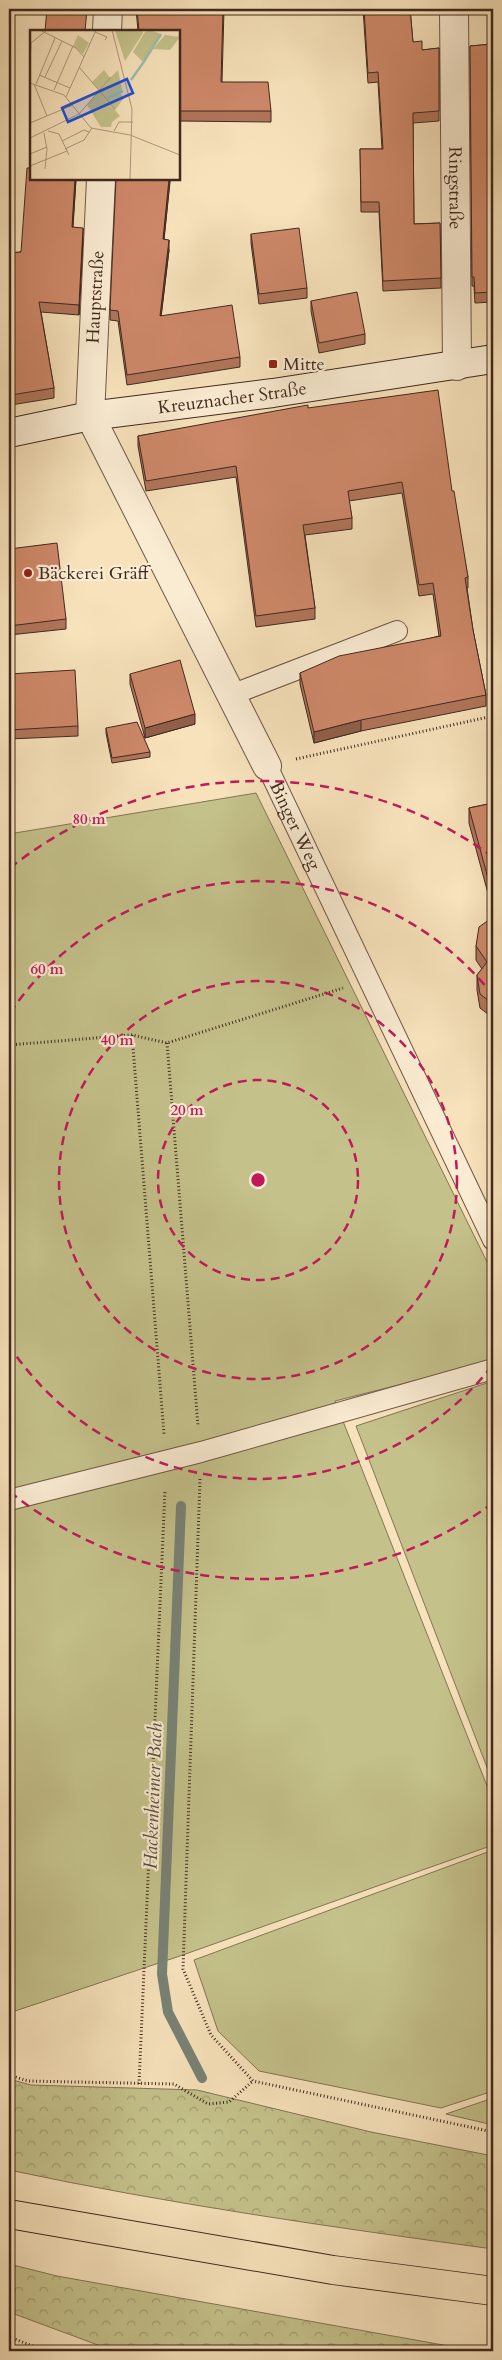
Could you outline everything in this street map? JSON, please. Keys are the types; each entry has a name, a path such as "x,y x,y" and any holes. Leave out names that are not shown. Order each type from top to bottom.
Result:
{"main road":[{"path":"9,2214 333,2270 493,2291"}],"street":[{"path":"107,30 108,9"},
{"name":"Ringstraße","path":"454,9 456,366"},
{"name":"Hauptstraße","path":"90,416 101,180"},
{"name":"Kreuznacher Straße","path":"9,433 90,416 456,366 493,359"},
{"name":"Binger Weg","path":"90,416 267,766"}],"lane":[{"path":"232,695 396,631"},
{"name":"Binger Weg","path":"267,766 493,1240"},
{"path":"9,1500 201,1452 493,1368"}],"path":[{"path":"267,766 493,716"},
{"path":"9,1045 132,1036 167,1044 368,979"},
{"path":"132,1036 166,1461 139,2084"},
{"path":"167,1044 201,1452 183,1969 211,2035 253,2081 493,2132"},
{"path":"9,2075 28,2081 174,2084 208,2104 229,2102 253,2081"},
{"path":"9,2337 46,2351"}],"green space":[{"path":"256,793 493,1274 493,1361 335,1401 493,1801 493,1845 177,1957 9,2013 9,834"},
{"path":"493,1381 493,1783 356,1426"},
{"path":"493,1850 493,2091 441,2108 259,2071 218,2031 194,1960"},
{"path":"9,2079 31,2085 197,2090 371,2132 493,2156 493,2249 190,2204 9,2170"},
{"path":"493,2098 493,2125 446,2114"},
{"path":"9,2264 57,2276 460,2348 493,2351 114,2351 9,2312"}],"building":[{"path":"47,9 87,9 85,30 45,30"},
{"path":"137,9 223,9 221,82 268,82 271,111 180,111 180,30 139,30"},
{"path":"364,9 410,9 413,42 422,41 422,50 439,48 439,111 413,113 414,224 440,223 441,278 383,281 379,202 361,202 360,149 383,149 378,72 368,73"},
{"path":"493,44 493,292 475,293 474,277 472,277 470,46"},
{"path":"27,168 30,168 30,180 75,180 72,227 83,228 79,305 39,302 54,388 11,395 9,385 9,253 21,252"},
{"path":"116,180 169,180 163,239 169,240 160,316 232,305 240,357 127,375 118,311 110,310"},
{"path":"299,228 307,288 259,294 251,234"},
{"path":"357,292 365,334 319,343 311,301"},
{"path":"438,390 452,491 454,491 468,577 465,578 473,630 486,695 361,720 314,732 300,673 339,656 441,636 433,583 419,585 402,482 348,491 352,518 303,525 315,608 256,616 236,466 146,481 138,436 308,405 308,408"},
{"path":"57,543 66,619 9,626 9,549"},
{"path":"180,660 195,714 145,728 130,674"},
{"path":"75,670 78,726 9,730 9,674"},
{"path":"137,722 150,752 112,758 106,728"},
{"path":"493,803 493,897 469,808"},
{"path":"493,917 493,1004 480,994 477,975 487,962 476,946 479,927"}],"waterway":[{"name":"Hackenheimer Bach","path":"181,1506 162,1974 168,2012 202,2078"}],"place":[{"name":"Mitte","path":"273,364"},
{"name":"Bäckerei Gräff","path":"28,573"}]}
